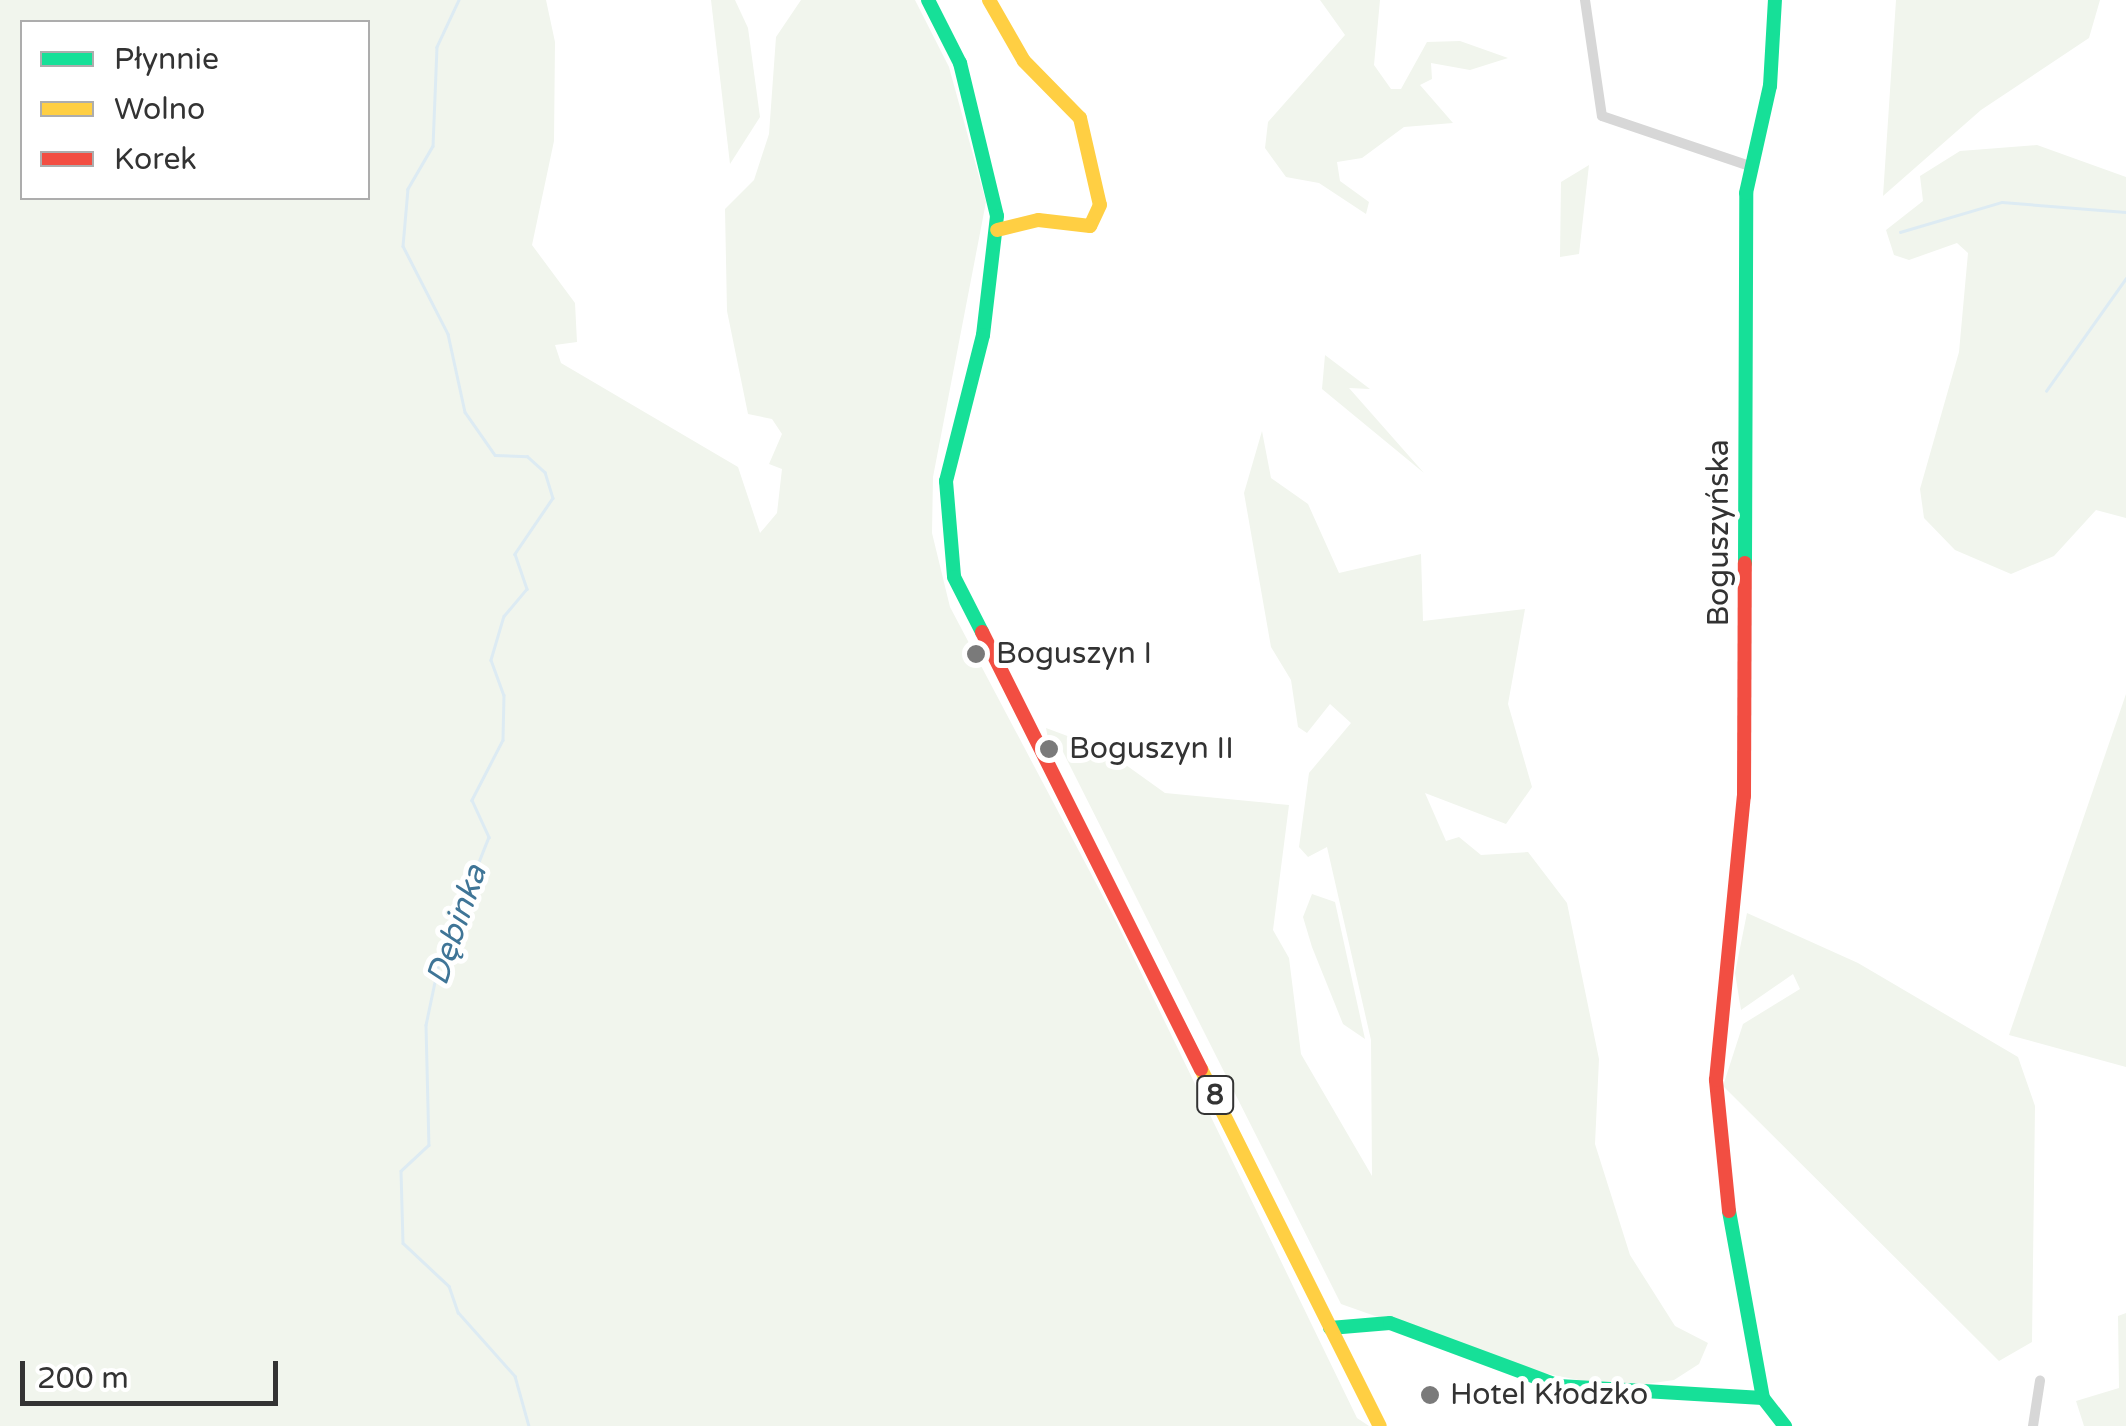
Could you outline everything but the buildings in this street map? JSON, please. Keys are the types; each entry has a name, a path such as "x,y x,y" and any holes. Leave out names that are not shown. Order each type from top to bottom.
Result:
{"main road":[{"name":"8","path":"928,0 983,139 997,230 978,363 946,481 954,577 1380,1426"},
{"path":"989,0 1024,62 1080,118 1100,205 1090,226 1038,220 997,230"},
{"name":"Boguszyńska","path":"1764,1398 1718,1104 1731,899 1744,796 1753,167 1775,0"},
{"path":"1330,1328 1390,1323 1560,1386 1764,1398 1786,1426"}],"street":[{"path":"1585,0 1602,116 1753,167"},
{"path":"2033,1426 2040,1382"}],"shaded area":[{"path":"0,0 546,0 555,42 554,141 532,245 575,303 577,342 555,345 561,363 738,467 760,533 777,513 782,469 769,464 782,434 772,419 748,414 727,311 725,209 754,180 769,134 776,37 801,0 915,0 949,67 986,202 933,477 932,533 950,607 1116,921 1357,1418 1369,1426 0,1426"},
{"path":"711,0 735,0 748,28 760,117 730,164"},
{"path":"1320,0 1380,0 1374,65 1391,89 1401,89 1427,42 1460,41 1508,58 1470,70 1431,63 1432,79 1420,85 1453,123 1404,127 1362,158 1337,162 1340,181 1369,202 1366,214 1319,183 1286,177 1265,148 1268,122 1345,35"},
{"path":"1896,0 2100,0 2089,38 1981,110 1883,196"},
{"path":"2037,145 2126,177 2126,518 2096,510 2054,556 2011,574 1955,550 1924,518 1920,489 1959,352 1968,253 1957,243 1909,260 1894,255 1886,230 1923,201 1920,176 1960,151"},
{"path":"1589,165 1579,254 1560,257 1561,182"},
{"path":"1325,355 1370,389 1349,388 1424,473 1322,389"},
{"path":"1262,431 1271,478 1308,504 1339,573 1421,554 1423,621 1525,609 1508,704 1532,787 1506,824 1425,793 1446,841 1459,837 1481,855 1528,852 1567,903 1599,1059 1595,1144 1630,1255 1675,1326 1708,1343 1699,1364 1674,1380 1619,1388 1528,1370 1341,1304 1059,744 1048,739 1046,728 1105,750 1165,793 1289,805 1273,930 1289,958 1301,1054 1372,1176 1371,1040 1327,847 1308,857 1299,847 1309,773 1351,723 1330,704 1307,733 1298,727 1291,680 1271,647 1244,493"},
{"path":"2126,694 2126,1067 2009,1035"},
{"path":"1312,894 1335,902 1365,1039 1343,1024 1312,947 1303,917"},
{"path":"1747,913 1858,963 2018,1057 2035,1106 2032,1342 1999,1361 1723,1086 1743,1024 1800,989 1793,974 1741,1010 1735,973"},
{"path":"2126,1313 2126,1426 2084,1426 2076,1401 2119,1388 2118,1316"}],"waterway":[{"name":"Dębinka","path":"459,0 437,47 433,146 408,189 403,246 448,334 465,412 495,455 527,456 545,472 553,498 515,554 527,589 504,616 491,660 504,695 503,740 472,800 489,837 439,963 426,1025 429,1145 401,1171 403,1243 449,1286 458,1312 515,1376 529,1426"},
{"path":"1900,232 2002,202 2126,212"},
{"path":"2046,391 2126,278"}],"traffic: fast":[{"path":"928,0 960,63 997,216 983,335 946,481 954,577 982,632"},
{"path":"1745,563 1746,193 1770,86 1775,0"},
{"path":"1729,1211 1763,1398 1785,1426"},
{"path":"1330,1328 1390,1323 1559,1386 1763,1398"}],"traffic: slow":[{"path":"989,0 1024,61 1080,118 1100,205 1090,226 1038,220 997,230"},
{"path":"1201,1069 1380,1426"}],"traffic: jam":[{"path":"1729,1211 1716,1080 1744,796 1745,563"},
{"path":"982,632 1201,1069"}],"place":[{"name":"Boguszyn I","path":"976,654"},
{"name":"Boguszyn II","path":"1049,749"},
{"name":"Hotel Kłodzko","path":"1430,1395"}]}
